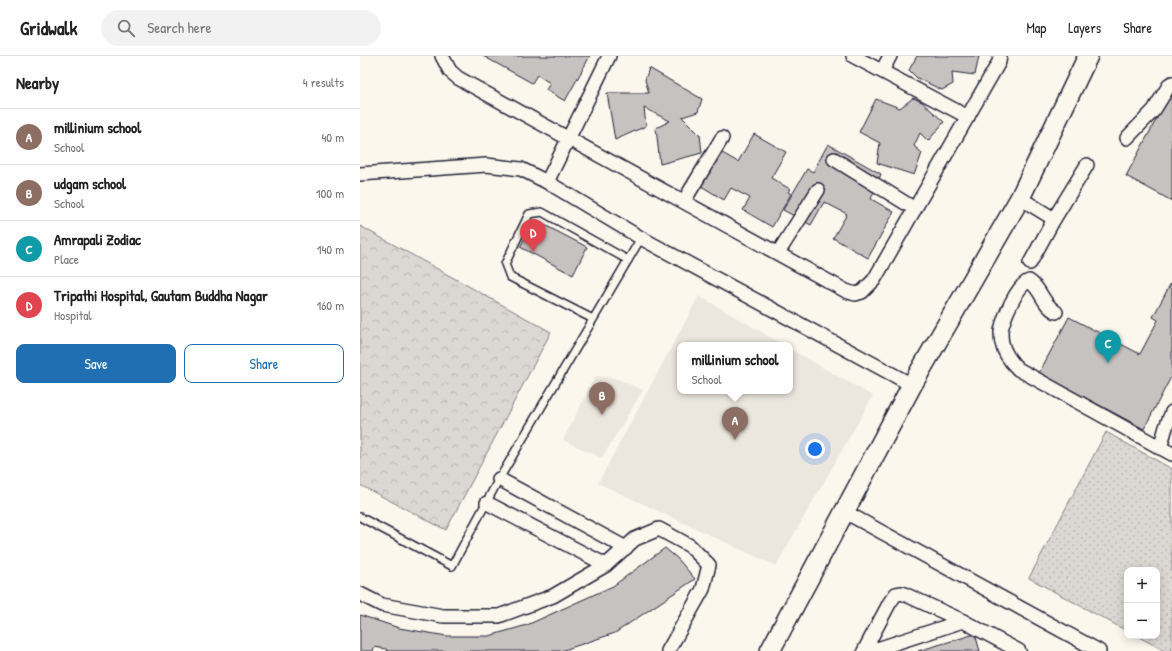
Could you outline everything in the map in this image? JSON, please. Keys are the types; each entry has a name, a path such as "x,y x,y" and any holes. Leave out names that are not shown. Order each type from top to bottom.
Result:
{"street":[{"path":"442,56 450,71 458,78 846,291 855,294 862,292 874,280 999,62 1000,56"},
{"path":"547,182 609,56"},
{"path":"853,56 968,117"},
{"path":"882,71 890,56"},
{"path":"770,651 912,385 1020,198 1088,56"},
{"path":"1127,138 1154,110 1172,83"},
{"path":"684,201 722,138"},
{"path":"834,159 915,209"},
{"path":"360,174 486,164 521,169 547,182 641,238 912,385"},
{"path":"1030,263 1087,164"},
{"path":"778,253 818,190"},
{"path":"1020,198 1054,220"},
{"path":"1056,312 1047,305 1034,284 1029,281 1025,282 1018,290 1007,312 1001,331 1002,345 1010,361 1018,369 1172,454"},
{"path":"1160,448 1172,412"},
{"path":"499,479 626,548"},
{"path":"487,503 606,565"},
{"path":"845,512 1099,651"},
{"path":"360,594 382,605 443,616 499,616 553,596 606,565 635,539 659,529 690,546 709,565 703,588 668,651"},
{"path":"864,651 890,602 896,594 902,593 963,621 1007,647 1019,651"},
{"path":"871,651 963,621"}],"lane":[{"path":"594,319 510,276 505,264 529,214 542,212 628,260"},
{"path":"360,517 452,566 499,479 641,238"}],"shaded area":[{"path":"699,296 779,342 677,342 677,394 793,394 793,351 873,396 776,566 598,483"},
{"path":"596,376 615,378 643,390 602,458 563,440"}],"green space":[{"path":"360,226 551,332 446,530 360,485"},
{"path":"1106,432 1172,469 1172,651 1165,651 1143,639 1160,639 1160,567 1124,567 1124,629 1029,578"}],"building":[{"path":"483,56 590,56 565,101 546,90 550,83 537,75 532,83"},
{"path":"917,56 979,56 975,75 952,72 953,84 942,90 917,78 909,70"},
{"path":"649,68 702,99 698,112 682,117 700,135 702,153 660,164 656,128 670,121 644,108 646,126 615,140 607,93 649,93 645,80"},
{"path":"1171,92 1172,93 1172,201 1126,176"},
{"path":"913,98 922,102 944,122 928,141 920,133 914,146 922,153 914,175 877,163 880,143 859,132 876,99 900,108"},
{"path":"754,134 786,152 771,178 790,189 788,192 791,194 772,227 743,210 750,198 731,188 724,200 698,184 717,150 738,162"},
{"path":"828,144 881,174 871,199 894,212 868,258 833,238 847,214 824,202 811,225 783,210 807,169 813,172"},
{"path":"535,220 587,247 573,275 520,247"},
{"path":"1172,281 1172,375 1144,429 1039,373 1069,317 1140,354 1158,320 1153,317"},
{"path":"665,548 678,559 695,579 615,633 561,651 388,651 386,649 374,647 373,651 360,651 360,615 399,628 447,636 489,636 527,625 613,586"},
{"path":"975,634 980,651 918,651"}],"place":[{"name":"Tripathi Hospital, Gautam Buddha Nagar","path":"533,252"},
{"name":"Amrapali Zodiac","path":"1108,363"},
{"name":"udgam school","path":"602,415"},
{"name":"millinium school","path":"735,440"}]}
